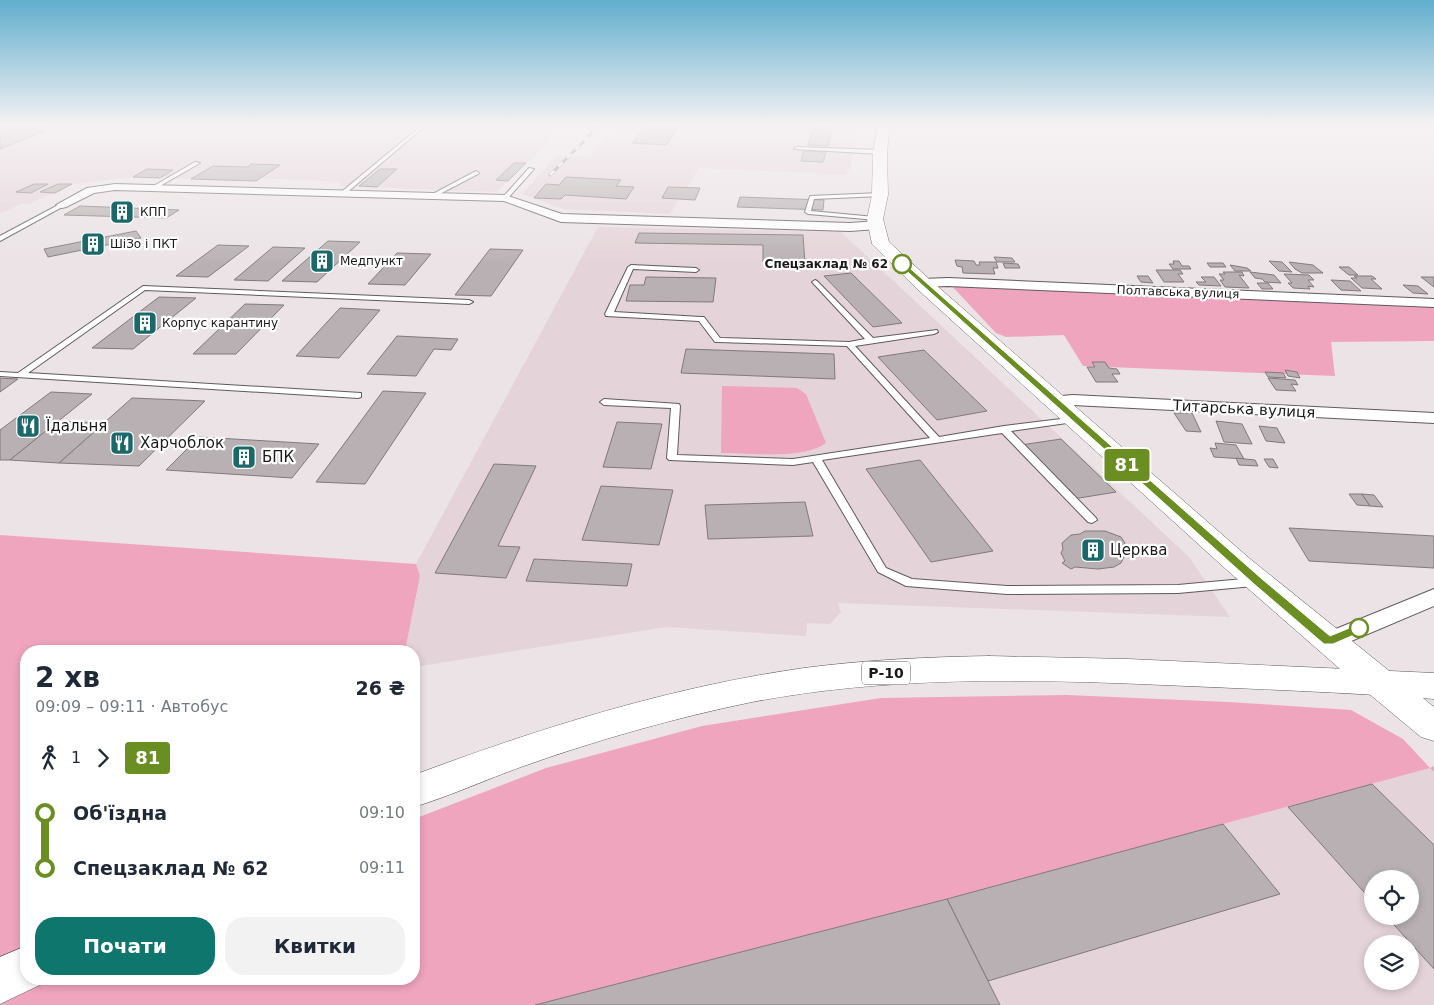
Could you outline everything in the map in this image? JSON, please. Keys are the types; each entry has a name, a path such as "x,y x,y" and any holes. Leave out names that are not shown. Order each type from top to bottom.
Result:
{"main road":[{"path":"880,173 880,195 876,222 881,244 922,283 1258,581 1375,681 1434,727"},
{"name":"Р-10","path":"420,789 492,760 649,712 720,696 805,681 897,672 1058,668 1375,681 1434,686"},
{"path":"0,981 20,971"}],"street":[{"path":"62,205 91,190 114,187 505,198 561,218 850,227 876,222"},
{"name":"Полтавська вулиця","path":"922,283 948,282 1434,303"},
{"name":"Титарська вулиця","path":"1055,401 1073,400 1434,418"},
{"path":"1328,641 1434,597"}],"lane":[{"path":"153,188 181,173"},
{"path":"342,194 367,173"},
{"path":"432,196 474,173"},
{"path":"505,198 528,173"},
{"path":"876,222 808,212 812,197 880,195"},
{"path":"0,239 62,205"},
{"path":"696,270 631,267 609,314 702,320 718,340 849,344 934,332"},
{"path":"815,282 871,341"},
{"path":"20,375 143,288 469,302"},
{"path":"849,344 936,439"},
{"path":"0,374 358,395"},
{"path":"604,402 676,406 672,458 793,462 1075,419"},
{"path":"1004,429 1092,520"},
{"path":"816,458 882,570 910,583 1007,590 1178,589 1258,581"}],"shaded area":[{"path":"0,173 516,173 497,192 339,186 343,182 260,178 256,181 133,177 72,184 30,204 20,204 0,212"},
{"path":"541,173 696,173 670,214 564,209 522,194"},
{"path":"801,173 847,173 845,175"},
{"path":"598,227 841,232 1189,557 1230,617 838,603 841,612 830,624 807,623 806,636 666,627 420,666 420,645 406,645 420,577 416,564"},
{"path":"948,282 1434,303 1434,341 1331,342 1335,376 1083,366 1064,335 1006,337 996,333"},
{"path":"722,386 797,388 806,394 826,443 804,452 790,454 721,453"},
{"path":"0,535 416,564 420,576 406,645 20,645 20,985 420,985 420,817 546,768 702,726 881,698 1067,695 1228,702 1351,710 1403,739 1430,768 947,899 535,1005 0,1005"},
{"path":"1430,768 1434,772 1434,1005 535,1005 947,899"}],"building":[{"path":"140,173 168,173 160,178 133,177"},
{"path":"201,173 268,173 256,181 191,179"},
{"path":"375,173 393,173 377,187 359,186"},
{"path":"504,173 516,173 508,181 496,180"},
{"path":"566,177 621,180 616,186 634,187 626,199 565,195 561,199 534,198 546,184 559,185"},
{"path":"34,184 48,184 31,193 16,192"},
{"path":"58,184 72,184 55,193 40,192"},
{"path":"668,187 700,188 695,200 662,198"},
{"path":"740,197 824,200 823,210 737,207"},
{"name":"КПП","path":"80,206 179,210 166,218 64,215"},
{"name":"ШіЗо і ПКТ","path":"136,231 141,238 48,257 44,249"},
{"path":"639,233 803,235 805,263 763,262 763,245 635,243"},
{"name":"Медпункт","path":"328,241 360,242 317,282 282,281"},
{"path":"218,245 249,246 208,277 176,276"},
{"path":"273,247 305,248 268,281 234,280"},
{"path":"490,249 523,250 491,296 455,295"},
{"path":"397,253 431,254 405,285 368,284"},
{"path":"994,257 1012,258 1015,262 997,262"},
{"path":"955,260 974,261 976,265 980,265 979,262 996,262 998,268 993,268 995,274 963,273 962,267 957,266"},
{"path":"1173,261 1179,261 1182,266 1189,266 1191,269 1173,269 1169,264 1174,264"},
{"path":"1269,261 1282,262 1292,272 1279,271"},
{"path":"1289,262 1313,265 1323,273 1302,273"},
{"path":"1003,263 1018,264 1020,268 1005,268"},
{"path":"1207,263 1223,263 1226,267 1210,267"},
{"path":"1230,265 1247,268 1251,271 1235,271"},
{"path":"1339,267 1349,267 1358,275 1349,275"},
{"path":"1156,270 1180,270 1183,274 1178,274 1184,282 1164,282"},
{"path":"1223,272 1242,272 1244,276 1239,275 1249,288 1225,287 1220,280 1224,280 1219,274 1225,274"},
{"path":"1250,272 1274,275 1281,283 1265,282 1262,279 1255,278"},
{"path":"851,273 902,323 873,327 824,276"},
{"path":"1284,274 1309,275 1314,280 1308,280 1314,287 1308,286 1310,289 1293,288 1288,283 1292,283"},
{"path":"1137,276 1148,276 1153,283 1141,282"},
{"path":"1354,276 1372,276 1376,279 1371,279 1382,289 1362,288 1351,278 1357,278"},
{"path":"646,277 716,278 713,302 626,301 630,285 644,285"},
{"path":"1201,277 1214,277 1221,286 1199,285 1196,282 1206,282"},
{"path":"1421,277 1434,277 1434,287"},
{"path":"1331,280 1350,281 1361,291 1341,290"},
{"path":"1257,283 1268,283 1273,289 1262,289"},
{"path":"1403,285 1418,286 1428,294 1413,293"},
{"name":"Корпус карантину","path":"159,297 196,298 133,349 92,348"},
{"path":"245,304 284,305 236,354 193,354"},
{"path":"340,308 380,310 339,358 296,356"},
{"path":"397,336 458,339 451,350 434,349 416,376 367,374"},
{"path":"686,349 834,354 835,379 681,373"},
{"path":"924,350 987,411 937,420 878,357"},
{"path":"1092,362 1105,362 1109,368 1117,369 1120,374 1112,374 1118,382 1096,382 1087,367 1095,367"},
{"path":"1285,370 1297,372 1300,378 1288,376"},
{"path":"1265,372 1283,373 1286,378 1268,377"},
{"path":"0,378 18,379 0,392"},
{"path":"1268,378 1295,380 1298,385 1291,384 1296,391 1276,390"},
{"path":"383,391 426,393 365,484 316,482"},
{"name":"Їдальня","path":"51,392 92,394 10,460 0,460 0,430"},
{"name":"Харчоблок","path":"132,398 205,401 139,466 59,463"},
{"path":"1174,413 1192,413 1201,432 1186,431"},
{"path":"58,421 104,423 59,463 10,460"},
{"path":"1216,421 1242,424 1252,444 1224,442"},
{"path":"617,422 662,424 651,469 603,467"},
{"path":"1259,426 1277,428 1285,443 1266,441"},
{"name":"БПК","path":"199,437 319,444 292,478 166,470"},
{"path":"1061,439 1116,492 1073,499 1021,445"},
{"path":"1215,443 1236,445 1244,459 1214,457 1210,448 1217,449"},
{"path":"1236,458 1255,460 1258,466 1239,465"},
{"path":"1264,459 1273,459 1278,468 1269,467"},
{"path":"920,460 993,551 931,562 866,469"},
{"path":"494,464 536,466 498,546 520,547 506,578 435,573"},
{"path":"601,486 673,490 659,545 582,540"},
{"path":"1349,494 1362,494 1370,506 1357,505"},
{"path":"1362,494 1374,495 1383,507 1370,506"},
{"path":"805,502 813,536 708,539 705,505"},
{"path":"1289,528 1434,536 1434,568 1309,561"},
{"name":"Церква","path":"1085,531 1105,531 1121,537 1125,543 1123,549 1125,555 1121,563 1114,567 1098,569 1075,567 1071,569 1062,563 1065,561 1061,553 1063,549 1062,543 1071,535 1080,534"},
{"path":"534,559 632,564 627,586 526,581"},
{"path":"1372,784 1434,845 1434,969 1419,952 1419,935 1403,935 1394,925 1419,925 1419,870 1364,870 1364,892 1288,807"},
{"path":"1223,824 1280,894 988,981 947,899"},
{"path":"947,899 1000,1005 535,1005"}],"bus line":[{"name":"81","path":"902,264 1328,641 1359,628"}],"place":[{"name":"КПП","path":"122,212"},
{"name":"ШіЗо і ПКТ","path":"93,244"},
{"name":"Медпункт","path":"322,261"},
{"name":"Спецзаклад № 62","path":"902,264"},
{"name":"Корпус карантину","path":"145,323"},
{"name":"Їдальня","path":"28,426"},
{"name":"Харчоблок","path":"122,443"},
{"name":"БПК","path":"244,457"},
{"name":"Церква","path":"1093,550"}]}
